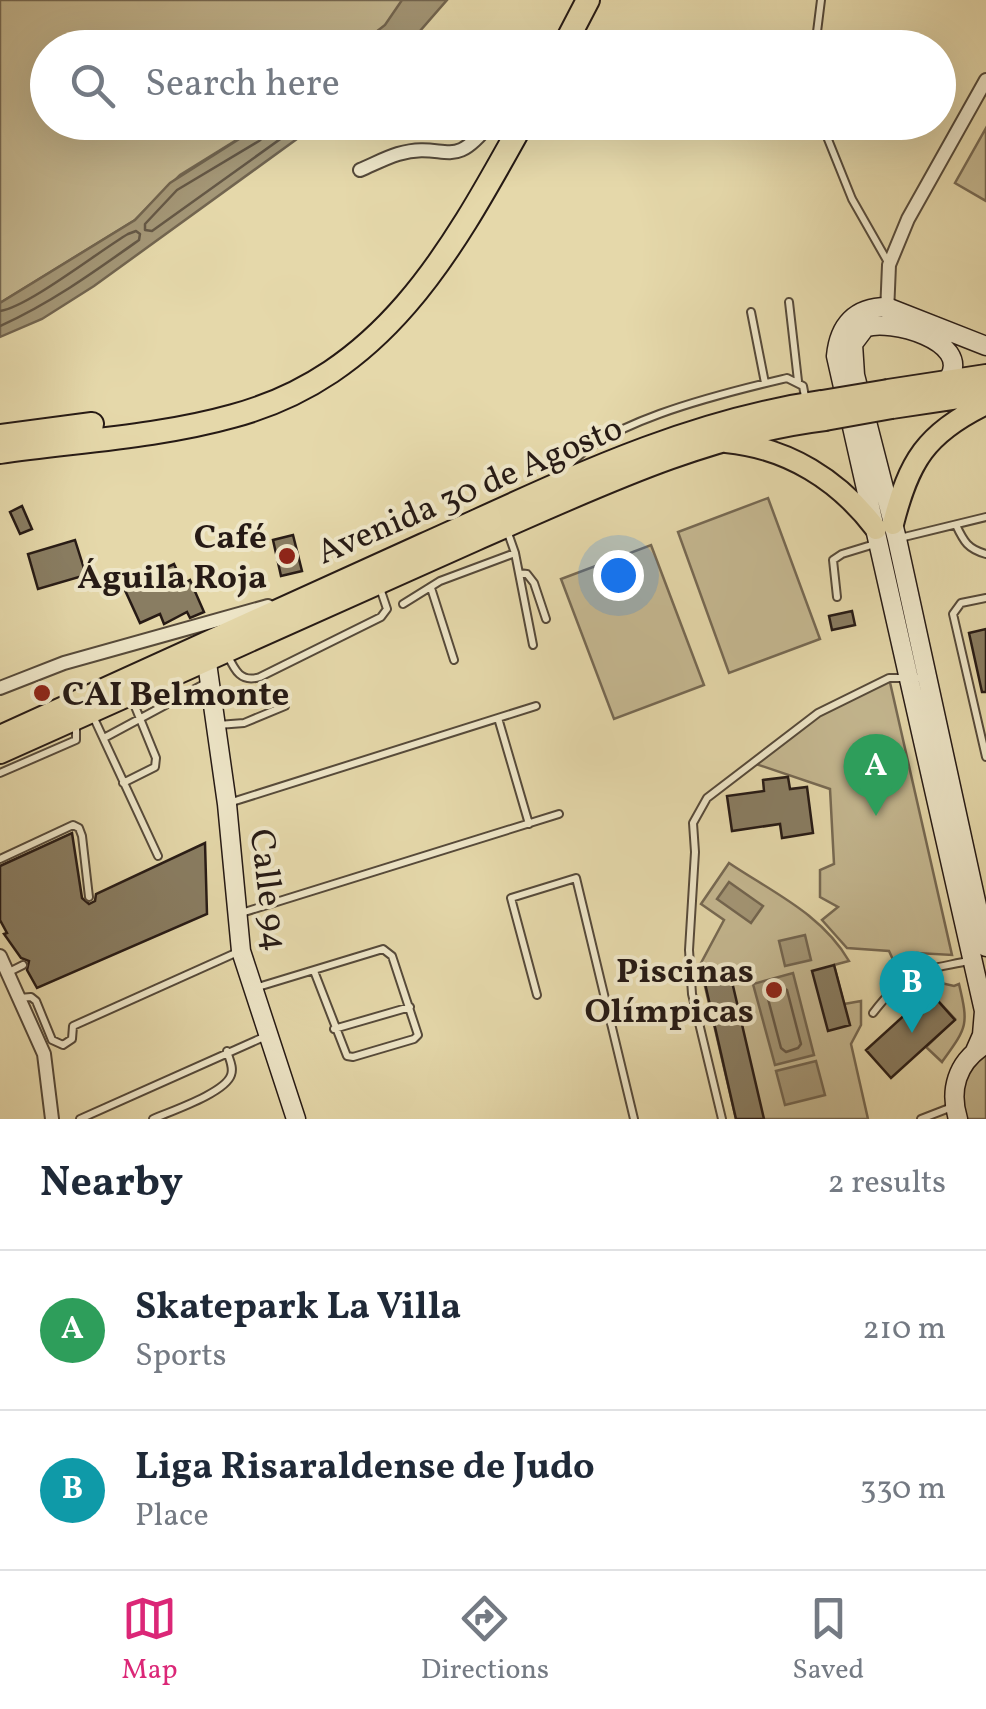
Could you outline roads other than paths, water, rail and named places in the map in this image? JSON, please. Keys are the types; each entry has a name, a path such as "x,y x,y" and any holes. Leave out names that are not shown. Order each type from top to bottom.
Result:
{"highway":[{"path":"567,30 582,9"},
{"path":"0,436 213,407 253,396 314,365 369,325 405,289 445,235 499,140"},
{"path":"0,452 214,421 262,406 334,368 381,334 424,286 476,208 513,140"}],"main road":[{"name":"Avenida 30 de Agosto","path":"890,399 942,382 986,374"},
{"name":"Avenida 30 de Agosto","path":"0,736 556,485 714,422 890,399 986,394"},
{"path":"719,442 769,450 800,463 842,492 886,534 912,465 943,430 986,404"},
{"name":"Avenida 30 de Agosto","path":"0,754 130,696 214,666 378,582 506,527 678,455 818,408"}],"street":[{"path":"956,131 986,80"},
{"path":"360,170 399,154 432,150 454,154 478,140"},
{"path":"887,316 890,265 927,180 951,140"},
{"path":"942,382 953,371 952,354 947,348 871,307 855,314 844,325 836,356 928,678 981,914 981,1048 956,1078 957,1112"},
{"path":"887,316 986,346"},
{"path":"886,534 908,677 979,953"},
{"path":"0,688 64,663 300,598"},
{"name":"Calle 94","path":"214,666 216,725 228,804 241,951 296,1119"},
{"path":"0,956 44,1054 52,1119"}],"lane":[{"path":"817,30 821,0"},
{"path":"828,140 852,199 890,265"},
{"path":"789,302 798,381 818,408"},
{"path":"751,312 765,383"},
{"path":"556,485 566,466 602,440 686,403 787,378 798,381"},
{"path":"837,597 833,560 842,554 886,534 986,518"},
{"path":"956,525 972,550 986,554"},
{"path":"506,527 516,553 533,645"},
{"path":"403,604 440,581 516,553"},
{"path":"431,560 440,581"},
{"path":"519,573 527,574 534,582 546,620"},
{"path":"104,738 214,666 249,680 260,677 382,618 387,609 378,582"},
{"path":"431,588 454,660"},
{"path":"986,598 961,604 953,614 986,757"},
{"path":"722,1119 692,994 689,950 696,852 693,823 698,812 707,798 818,713 889,678 928,678"},
{"path":"123,783 155,767 156,758 130,696"},
{"path":"216,725 244,724 285,706"},
{"path":"228,804 536,706"},
{"path":"0,773 76,740 84,717 104,738 158,856"},
{"path":"498,718 529,824"},
{"path":"237,914 559,814"},
{"path":"0,859 73,825 82,836 89,897"},
{"path":"537,996 511,898 576,878 634,1119"},
{"path":"253,988 383,949 388,951 419,1031 414,1039 346,1056 314,971"},
{"path":"18,998 36,1000 52,1040 62,1045 72,1039 73,1026 241,951"},
{"path":"873,1013 905,976 979,953"},
{"path":"8,972 22,965"},
{"path":"334,1029 410,1006"},
{"path":"80,1119 269,1034"},
{"path":"153,1119 219,1090 231,1078 227,1051"},
{"path":"921,1119 957,1112"}],"water":[{"path":"402,0 447,0 421,30 379,30"},
{"path":"238,140 296,140 94,286 42,319 0,337 0,303 135,220 170,183"},
{"path":"729,882 763,906 751,923 717,899"},
{"path":"805,935 811,960 785,966 779,941"},
{"path":"793,973 814,1055 775,1065 753,984"},
{"path":"816,1061 825,1095 785,1105 776,1071"}],"place":[{"name":"Café Águila Roja","path":"287,556"},
{"name":"CAI Belmonte","path":"42,693"},
{"name":"Skatepark La Villa","path":"876,816"},
{"name":"Piscinas Olímpicas","path":"774,990"},
{"name":"Liga Risaraldense de Judo","path":"912,1033"}]}
